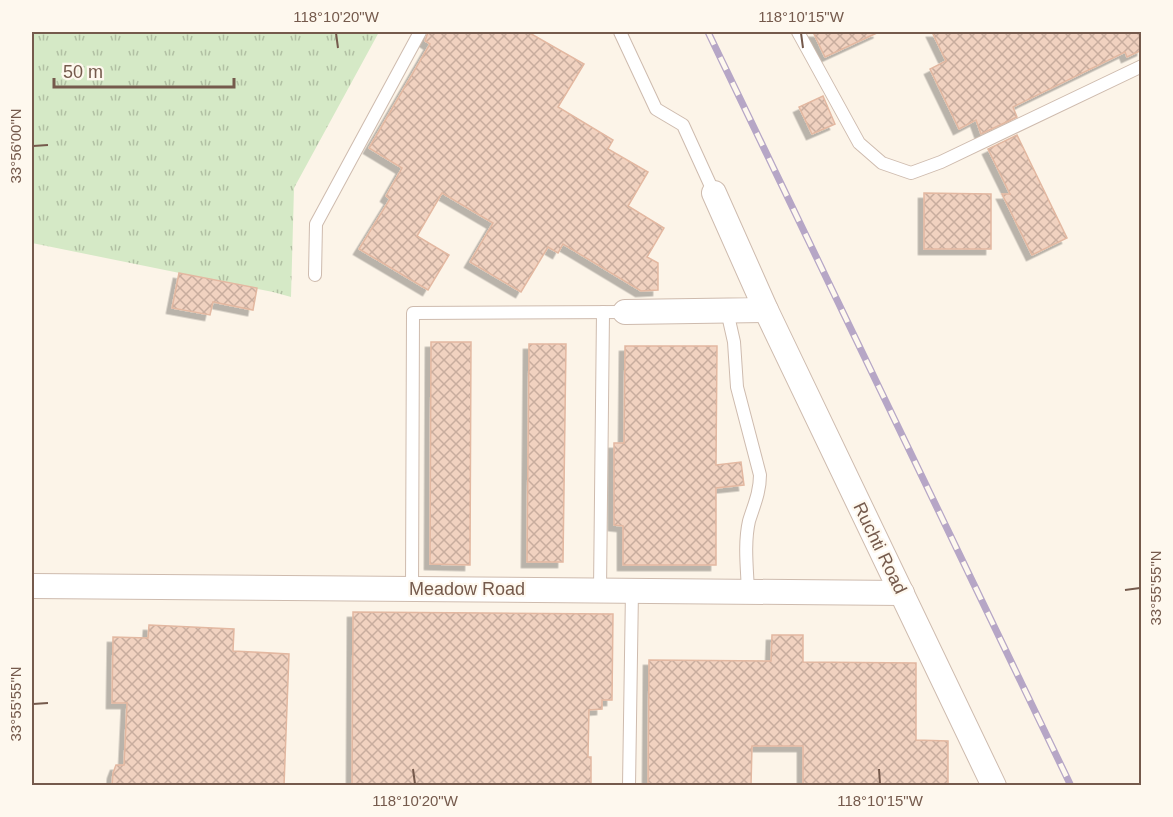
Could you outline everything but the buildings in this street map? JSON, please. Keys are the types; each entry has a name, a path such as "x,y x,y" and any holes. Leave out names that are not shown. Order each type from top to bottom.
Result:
{"street":[{"name":"Ruchti Road","path":"714,193 766,310 994,786"},
{"path":"614,312 766,310"},
{"name":"Meadow Road","path":"32,586 902,593"}],"lane":[{"path":"315,275 316,224 420,32"},
{"path":"620,32 656,109 683,125 714,193"},
{"path":"798,32 859,143 882,163 911,173 941,162 1142,66"},
{"path":"727,310 734,342 737,387 760,476 760,489 746,542 748,591"},
{"path":"412,589 413,313 614,312 600,590"},
{"path":"629,786 632,590"}],"green space":[{"path":"32,32 379,32 294,188 291,297 32,243"}],"railway":[{"path":"708,32 1071,786"}]}
